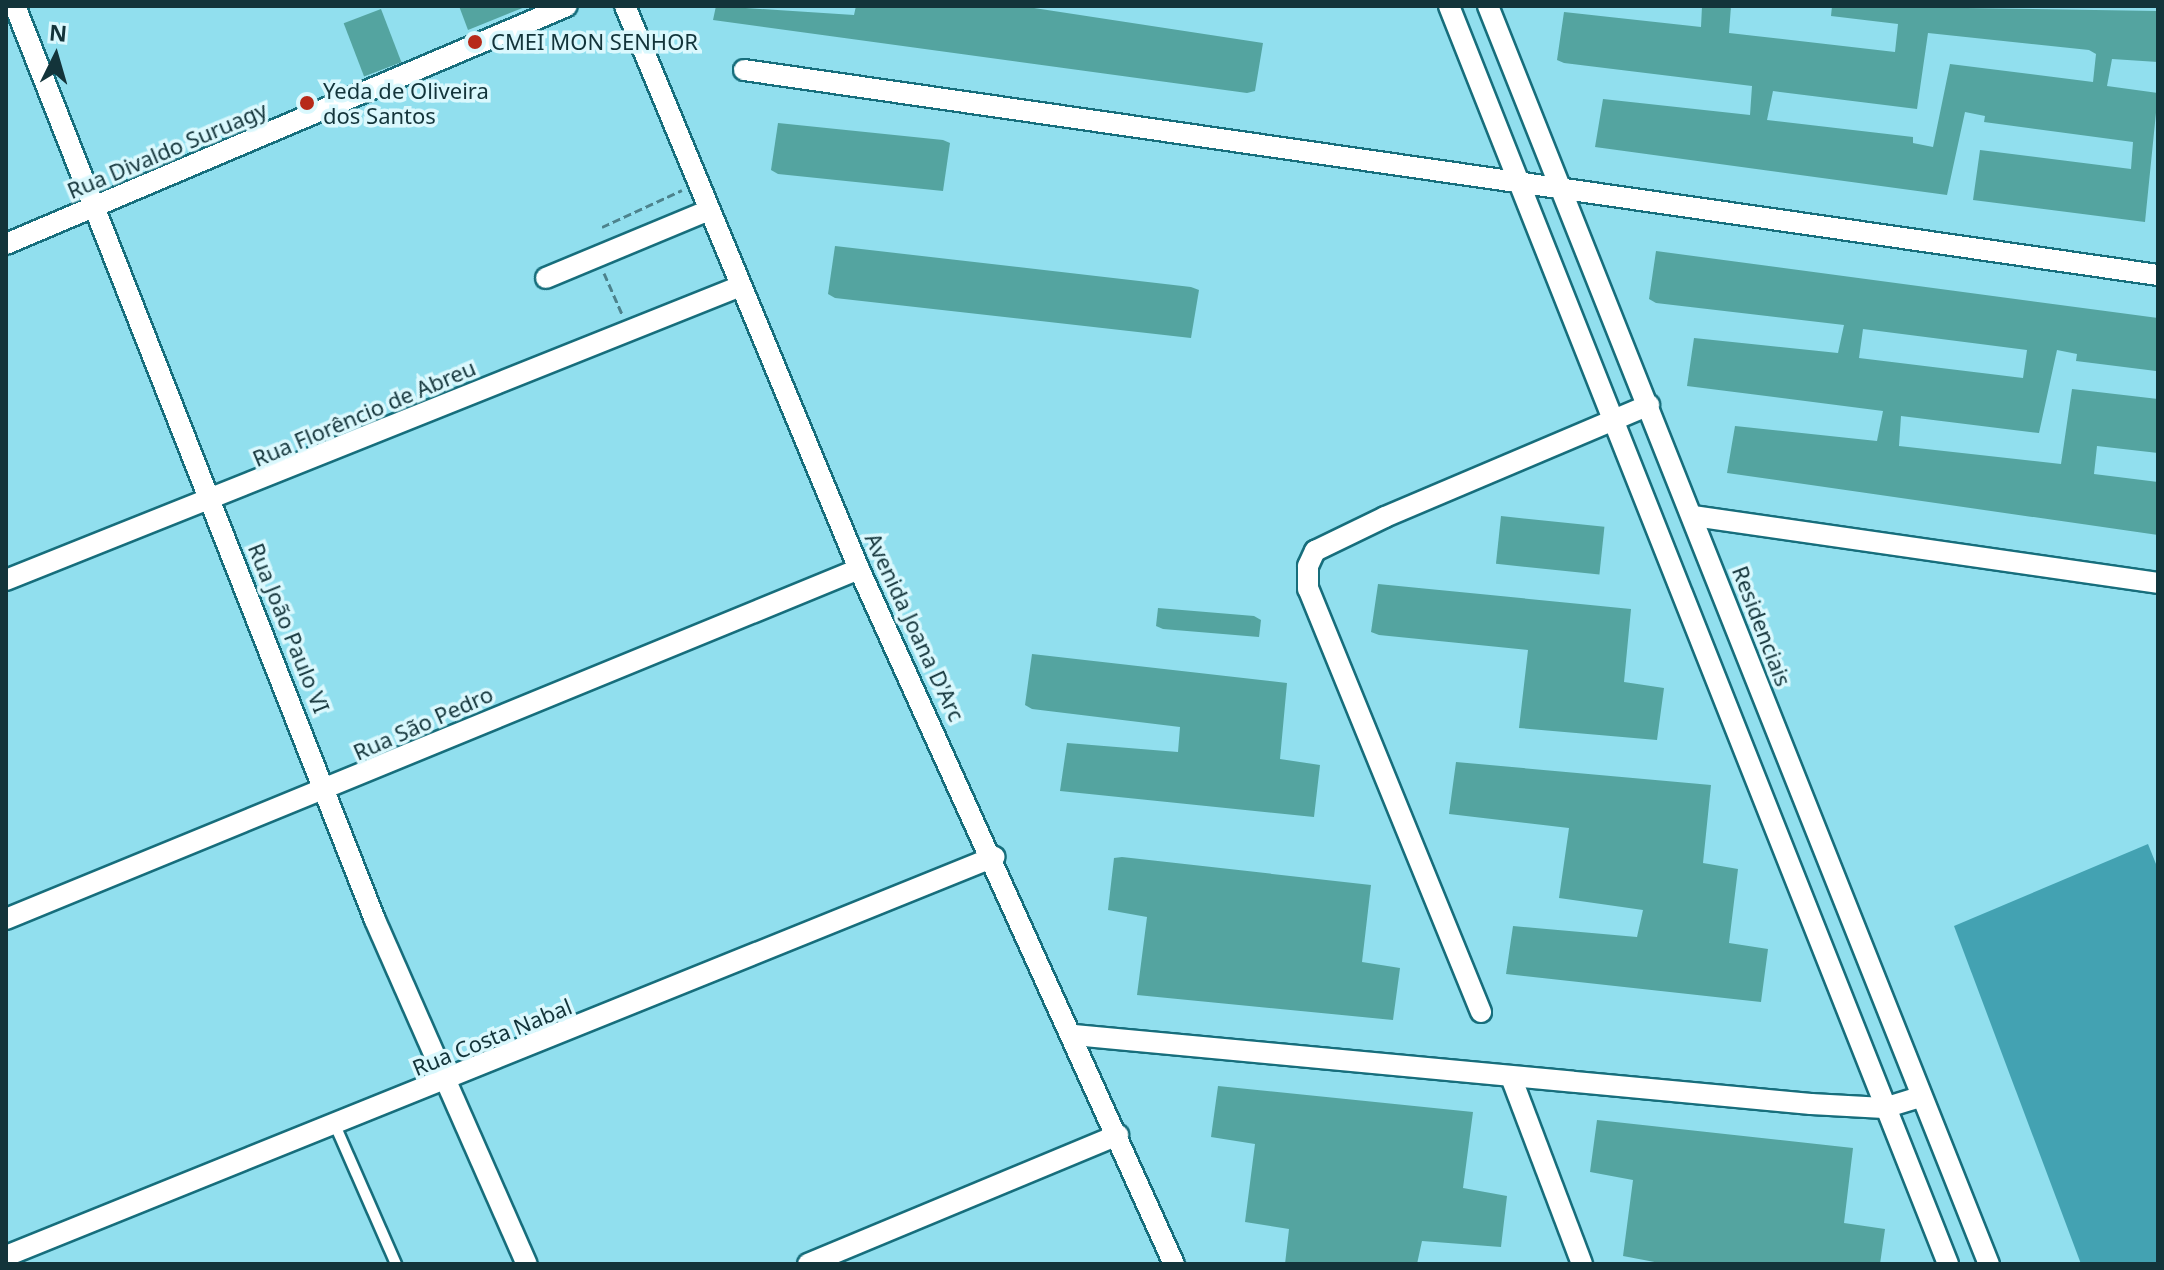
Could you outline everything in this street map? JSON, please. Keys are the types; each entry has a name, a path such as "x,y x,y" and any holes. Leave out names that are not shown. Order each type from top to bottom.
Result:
{"street":[{"name":"Rua João Paulo VI","path":"15,6 92,209 444,1084 527,1264"},
{"name":"Rua Divaldo Suruagy","path":"6,244 567,6"},
{"name":"Avenida Joana D'Arc","path":"625,6 700,182 738,287 859,569 994,857 1174,1264"},
{"path":"1449,6 1516,181 1759,775 1884,1108 1948,1264"},
{"name":"Residenciais","path":"1488,6 1556,186 1694,516 1920,1097 1989,1264"},
{"path":"744,70 2158,275"},
{"path":"546,278 598,259 709,210"},
{"name":"Rua Florêncio de Abreu","path":"6,580 211,503 629,329 738,287"},
{"path":"1481,1012 1308,589 1308,566 1315,551 1385,517 1649,405"},
{"path":"1694,516 2158,583"},
{"name":"Rua São Pedro","path":"6,919 328,792 859,569"},
{"path":"1759,775 1790,763"},
{"name":"Rua Costa Nabal","path":"6,1256 444,1084 994,857"},
{"path":"1074,1035 1511,1077 1884,1108 1920,1097"},
{"path":"1511,1077 1582,1264"},
{"path":"817,1263 1118,1135"}],"lane":[{"path":"335,1125 396,1264"}],"path":[{"path":"602,227 700,182"},
{"path":"598,259 629,329"}],"water":[{"path":"2148,844 2158,869 2158,1264 2081,1264 1954,926"}],"building":[{"path":"459,6 525,6 525,7 468,30"},
{"path":"716,6 854,15 856,6 1021,6 1263,43 1255,91 1247,93 713,20"},
{"path":"1702,6 1731,6 1729,33 1895,52 1898,24 1831,16 1832,6 2158,11 2158,62 2112,59 2107,86 2158,93 2145,222 1973,200 1980,150 2131,169 2133,142 1984,122 1985,116 1965,112 1947,195 1595,147 1603,99 1750,115 1752,86 1564,63 1557,60 1564,12 1701,27","holes":["1928,33 2089,50 2096,54 2093,82 1950,64 1933,147 1913,143 1913,137 1767,120 1773,91 1917,109"]},
{"path":"381,9 401,62 364,77 344,23"},
{"path":"778,123 943,140 950,143 943,191 778,174 771,170"},
{"path":"835,246 1191,287 1199,290 1191,338 835,298 828,294"},
{"path":"1656,251 2158,318 2156,371 2076,361 2077,354 2057,350 2039,433 1901,416 1899,446 2061,464 2072,389 2158,399 2158,453 2097,446 2094,474 2158,482 2158,535 1727,473 1735,426 1877,441 1883,411 1687,386 1694,338 1838,353 1844,325 1656,303 1649,299","holes":["1863,329 2027,350 2023,378 1859,358"]},
{"path":"1501,516 1604,527 1599,575 1496,564"},
{"path":"1378,584 1631,609 1624,682 1664,688 1657,740 1519,728 1528,650 1371,632"},
{"path":"1158,608 1254,616 1261,620 1259,637 1163,629 1156,626"},
{"path":"1032,654 1287,683 1280,759 1320,765 1314,817 1060,791 1067,743 1178,752 1180,727 1032,709 1025,705"},
{"path":"1456,762 1711,785 1703,863 1738,869 1729,943 1768,949 1761,1002 1506,974 1513,926 1637,937 1643,910 1559,898 1569,828 1449,814"},
{"path":"1114,858 1371,885 1362,962 1400,968 1393,1020 1137,995 1147,917 1108,910"},
{"path":"1218,1086 1473,1112 1463,1188 1507,1196 1501,1247 1422,1241 1417,1264 1285,1264 1289,1229 1245,1222 1255,1144 1211,1137"},
{"path":"1597,1120 1853,1148 1844,1223 1885,1229 1880,1264 1665,1264 1623,1256 1633,1180 1590,1172"}],"place":[{"name":"CMEI MON SENHOR","path":"475,42"},
{"name":"Yeda de Oliveira dos Santos","path":"307,103"}]}
